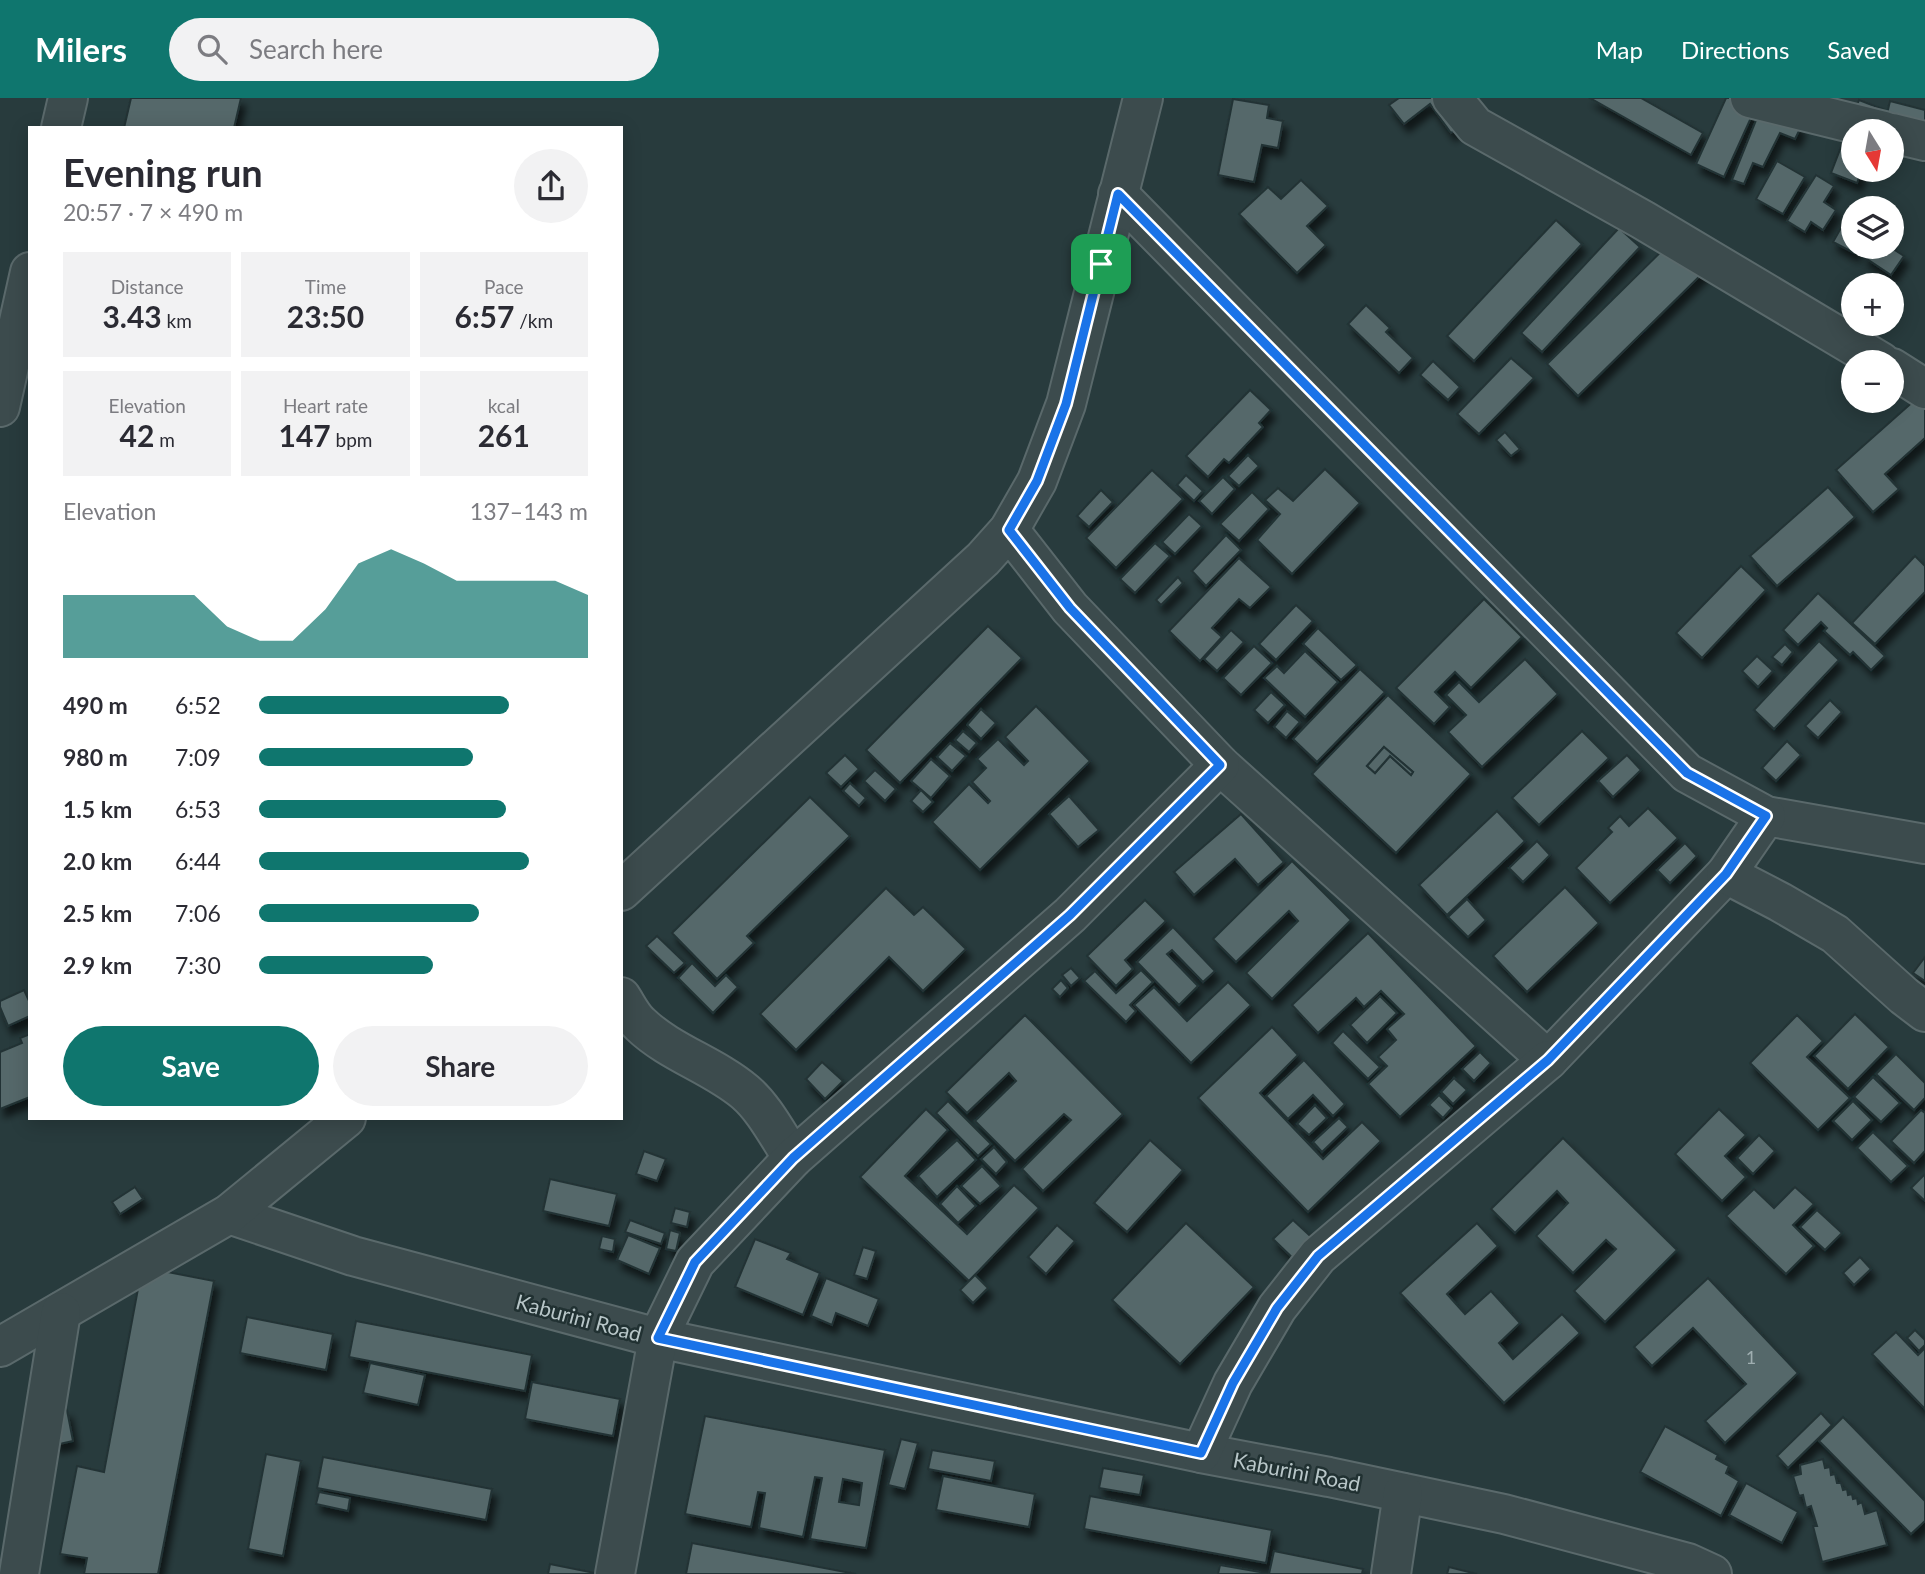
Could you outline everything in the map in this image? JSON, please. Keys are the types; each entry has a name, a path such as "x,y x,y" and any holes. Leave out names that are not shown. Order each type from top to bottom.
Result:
{"street":[{"path":"61,126 68,98"},
{"path":"623,889 983,559 1009,530 1037,481 1066,404 1143,98"},
{"path":"1451,98 1475,126 1643,220 1861,350"},
{"path":"1750,98 1841,120"},
{"path":"1904,136 1925,141"},
{"path":"1118,194 1687,773 1766,816 1925,844"},
{"path":"0,407 28,281"},
{"path":"1904,376 1925,389"},
{"path":"1009,530 1070,608 1220,765 1548,1060"},
{"path":"615,1574 658,1338 695,1262 793,1158 1070,915 1220,765"},
{"path":"1201,1453 1233,1383 1277,1308 1318,1256 1548,1060 1726,874 1766,816"},
{"path":"1726,874 1835,934 1925,1012"},
{"path":"623,1000 638,1023 657,1039 728,1079 747,1094 793,1158"},
{"path":"0,1348 229,1214 344,1120"},
{"name":"Kaburini Road","path":"229,1214 365,1260 658,1338 1504,1514 1688,1563 1712,1574"},
{"path":"19,1574 61,1312"},
{"path":"1391,1574 1403,1493"}],"building":[{"path":"131,98 241,98 234,126 124,126"},
{"path":"1399,98 1468,98 1478,112 1451,133 1430,104 1404,124 1389,105"},
{"path":"1590,98 1641,98 1703,133 1691,155"},
{"path":"1726,98 1760,98 1724,177 1696,164"},
{"path":"1765,98 1801,127 1795,139 1780,133 1763,167 1753,163 1744,184 1732,180"},
{"path":"1233,99 1269,105 1267,118 1283,121 1278,148 1262,145 1254,182 1218,175"},
{"path":"1859,100 1885,110 1882,119 1852,119"},
{"path":"1890,101 1925,110 1925,152 1904,142 1904,119 1886,119"},
{"path":"1841,147 1841,177 1831,173"},
{"path":"1777,161 1805,177 1783,214 1756,199"},
{"path":"1816,175 1834,186 1824,202 1836,210 1823,230 1811,222 1805,232 1787,221"},
{"path":"1301,180 1328,206 1307,226 1326,245 1297,273 1239,214 1268,187 1281,199"},
{"path":"1556,220 1582,244 1474,361 1447,336"},
{"path":"1619,228 1640,247 1542,352 1521,333"},
{"path":"1841,228 1841,246 1833,242"},
{"path":"1680,233 1712,264 1578,396 1547,364"},
{"path":"1867,259 1902,259 1892,273 1888,273"},
{"path":"1366,305 1390,328 1386,332 1413,358 1399,373 1348,324"},
{"path":"1511,358 1534,378 1479,434 1457,414"},
{"path":"1433,361 1460,387 1448,400 1420,375"},
{"path":"1250,390 1271,410 1259,423 1263,427 1229,463 1224,459 1208,477 1186,456"},
{"path":"1925,391 1925,438 1885,474 1899,489 1873,512 1836,470 1900,413 1904,413 1904,410"},
{"path":"1505,432 1520,449 1511,456 1496,440"},
{"path":"1248,455 1259,466 1239,486 1228,476"},
{"path":"1325,469 1360,503 1292,574 1257,540 1280,514 1265,500 1278,488 1293,501"},
{"path":"1152,470 1183,499 1116,568 1086,538"},
{"path":"1186,475 1203,491 1194,501 1177,485"},
{"path":"1223,477 1235,489 1212,514 1199,501"},
{"path":"1828,487 1855,517 1777,586 1750,556"},
{"path":"1101,490 1113,502 1089,527 1077,516"},
{"path":"1252,492 1269,509 1239,541 1220,524"},
{"path":"1189,514 1202,526 1175,554 1162,542"},
{"path":"1226,535 1241,550 1206,586 1192,571"},
{"path":"1155,543 1170,556 1135,593 1120,579"},
{"path":"1915,556 1925,566 1925,592 1875,644 1852,623"},
{"path":"1239,558 1271,587 1250,608 1239,599 1212,628 1222,637 1200,661 1169,631"},
{"path":"1741,566 1766,590 1702,658 1676,633"},
{"path":"1178,577 1183,583 1161,605 1156,600"},
{"path":"1818,593 1885,656 1871,670 1853,652 1850,655 1824,631 1827,628 1821,622 1798,645 1783,630"},
{"path":"1484,599 1522,637 1471,688 1455,672 1435,692 1450,707 1434,724 1396,688"},
{"path":"1296,605 1313,621 1276,660 1259,644"},
{"path":"988,626 1022,658 900,783 866,750"},
{"path":"1318,628 1357,665 1341,680 1303,644"},
{"path":"1231,630 1244,642 1217,671 1204,659"},
{"path":"1819,641 1839,660 1774,729 1754,710"},
{"path":"1785,644 1793,652 1782,665 1772,657"},
{"path":"1254,646 1272,663 1241,695 1223,678"},
{"path":"1305,651 1338,682 1305,717 1264,678 1277,666 1284,673"},
{"path":"1757,656 1773,671 1758,687 1742,671"},
{"path":"1525,659 1558,694 1482,767 1448,732 1466,715 1446,695 1459,682 1479,702"},
{"path":"1360,669 1385,692 1317,762 1293,739"},
{"path":"1271,692 1285,705 1268,723 1254,710"},
{"path":"1388,695 1471,774 1396,853 1312,774","holes":["1384,747 1413,772 1411,775 1390,756 1375,773 1367,766"]},
{"path":"1830,700 1842,712 1818,738 1805,726"},
{"path":"1036,706 1090,761 980,870 932,822 969,784 988,803 990,801 972,782 986,768 977,759 998,739 1024,765 1028,761 1005,737"},
{"path":"981,709 996,723 981,739 967,725"},
{"path":"1287,711 1300,722 1286,738 1274,727"},
{"path":"963,731 977,743 969,752 955,740"},
{"path":"1582,731 1609,758 1539,825 1512,798"},
{"path":"1787,741 1801,755 1776,781 1762,768"},
{"path":"950,743 966,756 952,771 937,757"},
{"path":"1384,747 1413,772 1411,775 1390,756 1375,773 1367,766"},
{"path":"845,755 859,769 841,787 826,773"},
{"path":"1627,755 1641,770 1613,797 1598,781"},
{"path":"931,759 950,776 931,798 911,781"},
{"path":"875,770 896,789 885,801 864,781"},
{"path":"850,783 866,798 859,806 843,791"},
{"path":"921,790 933,802 923,812 911,801"},
{"path":"1069,796 1099,830 1078,847 1049,814"},
{"path":"810,797 850,836 747,936 754,943 717,979 672,933"},
{"path":"1648,808 1678,838 1610,903 1576,868 1612,832 1608,828 1620,816 1629,826"},
{"path":"1497,811 1525,841 1447,915 1419,885"},
{"path":"1241,814 1284,862 1258,885 1235,859 1194,895 1174,872"},
{"path":"1537,841 1550,855 1523,882 1509,868"},
{"path":"1685,843 1697,856 1670,883 1657,870"},
{"path":"1292,861 1351,920 1272,999 1246,973 1298,921 1289,911 1236,962 1213,939"},
{"path":"1565,887 1599,923 1527,992 1493,956"},
{"path":"886,888 914,915 923,907 966,949 923,991 889,957 796,1050 760,1014"},
{"path":"1467,899 1486,920 1468,937 1448,917"},
{"path":"1145,900 1166,921 1125,960 1133,969 1116,986 1087,956"},
{"path":"1173,927 1215,971 1203,982 1172,950 1167,954 1198,986 1179,1005 1137,962"},
{"path":"1368,933 1476,1046 1400,1117 1368,1084 1387,1066 1378,1057 1396,1040 1387,1029 1404,1014 1381,991 1364,1007 1356,998 1318,1033 1292,1005"},
{"path":"657,936 685,963 674,973 646,946"},
{"path":"1925,957 1925,981 1913,973"},
{"path":"692,963 715,986 726,975 738,987 713,1013 678,978"},
{"path":"1071,968 1080,978 1071,986 1062,975"},
{"path":"1141,970 1153,982 1130,1005 1136,1011 1126,1022 1084,981 1095,971 1116,993"},
{"path":"1061,980 1068,988 1060,997 1052,989"},
{"path":"1228,982 1251,1005 1191,1063 1134,1005 1154,987 1187,1021"},
{"path":"24,990 28,999 28,1017 8,1026 0,1001"},
{"path":"1380,996 1397,1013 1367,1043 1350,1025"},
{"path":"1855,1014 1889,1047 1848,1089 1814,1056"},
{"path":"1025,1015 1123,1114 1043,1191 1022,1169 1071,1120 1064,1114 1015,1161 975,1121 1016,1081 1009,1073 967,1113 946,1092"},
{"path":"1797,1015 1823,1041 1807,1057 1850,1098 1818,1130 1750,1063"},
{"path":"1272,1027 1298,1055 1260,1093 1323,1159 1362,1122 1381,1141 1308,1212 1198,1098"},
{"path":"1343,1031 1380,1067 1368,1079 1332,1043"},
{"path":"28,1035 28,1098 0,1109 0,1052 22,1043 20,1038"},
{"path":"1480,1052 1491,1063 1474,1081 1462,1069"},
{"path":"1896,1054 1925,1083 1925,1098 1914,1110 1876,1074"},
{"path":"1304,1060 1345,1104 1333,1116 1313,1095 1288,1119 1266,1096"},
{"path":"822,1062 843,1081 825,1099 806,1079"},
{"path":"1873,1077 1900,1103 1881,1122 1854,1097"},
{"path":"1454,1078 1467,1090 1453,1104 1441,1092"},
{"path":"1439,1095 1452,1108 1443,1118 1429,1105"},
{"path":"948,1101 991,1144 978,1156 936,1113"},
{"path":"1853,1101 1872,1120 1852,1140 1833,1121"},
{"path":"1315,1105 1327,1118 1309,1135 1297,1124"},
{"path":"926,1109 948,1130 905,1176 967,1234 1014,1185 1039,1208 969,1281 860,1177"},
{"path":"1719,1109 1746,1135 1725,1156 1746,1177 1722,1201 1675,1154"},
{"path":"1921,1110 1925,1113 1925,1151 1914,1163 1891,1141"},
{"path":"1339,1118 1348,1127 1322,1152 1313,1142"},
{"path":"1873,1132 1908,1166 1891,1182 1857,1148"},
{"path":"1759,1135 1775,1151 1753,1174 1737,1158"},
{"path":"1563,1138 1677,1250 1605,1322 1574,1291 1616,1249 1606,1240 1573,1273 1536,1236 1568,1203 1557,1191 1515,1233 1491,1209"},
{"path":"957,1140 976,1160 937,1197 918,1176"},
{"path":"1150,1140 1183,1170 1127,1232 1094,1203"},
{"path":"994,1147 1007,1162 996,1174 981,1159"},
{"path":"644,1151 666,1159 657,1181 636,1174"},
{"path":"982,1166 1001,1186 980,1204 961,1186"},
{"path":"1925,1174 1925,1201 1911,1188"},
{"path":"550,1179 617,1194 609,1226 543,1211"},
{"path":"957,1186 976,1206 958,1223 940,1204"},
{"path":"135,1187 143,1199 120,1214 112,1202"},
{"path":"1795,1187 1814,1204 1793,1225 1814,1246 1786,1274 1726,1216 1754,1189 1774,1208"},
{"path":"675,1208 690,1212 687,1227 671,1223"},
{"path":"1817,1210 1842,1233 1825,1250 1800,1227"},
{"path":"630,1220 665,1233 661,1244 625,1232"},
{"path":"1293,1220 1320,1245 1300,1265 1273,1239"},
{"path":"1186,1223 1254,1287 1180,1364 1112,1300"},
{"path":"1477,1223 1498,1246 1447,1294 1465,1314 1491,1291 1520,1323 1499,1343 1513,1359 1562,1314 1580,1333 1504,1403 1400,1293"},
{"path":"1057,1225 1075,1241 1046,1274 1028,1257"},
{"path":"670,1230 680,1233 676,1251 666,1249"},
{"path":"628,1235 660,1248 649,1274 617,1260"},
{"path":"602,1236 615,1239 613,1252 599,1249"},
{"path":"755,1239 791,1253 787,1259 820,1273 803,1315 735,1287"},
{"path":"863,1247 876,1251 867,1279 854,1275"},
{"path":"1860,1257 1871,1269 1854,1285 1843,1273"},
{"path":"142,1267 214,1281 158,1574 84,1574 87,1558 60,1554 77,1466 104,1472"},
{"path":"975,1275 988,1288 973,1303 960,1290"},
{"path":"826,1278 879,1299 868,1326 836,1313 832,1325 811,1316"},
{"path":"1708,1278 1798,1373 1725,1443 1705,1421 1746,1384 1693,1328 1652,1366 1634,1347"},
{"path":"247,1317 333,1334 326,1370 240,1353"},
{"path":"356,1321 532,1355 525,1391 349,1357"},
{"path":"1915,1330 1925,1340 1925,1345 1919,1351 1907,1338"},
{"path":"1896,1332 1918,1355 1925,1348 1925,1409 1872,1354"},
{"path":"370,1363 425,1375 418,1405 363,1393"},
{"path":"532,1382 620,1399 613,1436 525,1419"},
{"path":"67,1410 73,1441 55,1445 49,1414"},
{"path":"1821,1413 1832,1425 1788,1468 1777,1456"},
{"path":"705,1416 885,1450 866,1548 810,1539 822,1478 815,1477 803,1537 759,1528 765,1493 758,1492 751,1527 685,1514","holes":["843,1479 862,1483 859,1505 839,1502"]},
{"path":"1843,1417 1925,1501 1925,1521 1911,1534 1819,1441"},
{"path":"1665,1426 1718,1455 1716,1459 1729,1466 1726,1473 1739,1481 1721,1516 1640,1472"},
{"path":"901,1439 918,1443 905,1489 888,1485"},
{"path":"932,1450 995,1461 991,1481 928,1469"},
{"path":"266,1454 301,1461 283,1556 248,1549"},
{"path":"323,1457 492,1489 486,1520 317,1488"},
{"path":"1823,1459 1825,1468 1830,1467 1831,1475 1835,1474 1837,1483 1841,1483 1843,1490 1847,1489 1848,1495 1852,1494 1853,1499 1857,1498 1858,1504 1862,1502 1865,1514 1877,1510 1887,1545 1822,1562 1811,1506 1806,1508 1803,1495 1799,1496 1793,1476 1801,1474 1800,1465"},
{"path":"1103,1468 1144,1475 1140,1495 1099,1488"},
{"path":"943,1476 1035,1494 1029,1527 936,1510"},
{"path":"1746,1483 1798,1512 1782,1543 1729,1515"},
{"path":"319,1492 350,1498 348,1511 316,1504"},
{"path":"1090,1496 1272,1530 1266,1563 1084,1529"},
{"path":"692,1543 856,1574 686,1574"},
{"path":"1274,1551 1363,1569 1362,1574 1269,1574"},
{"path":"550,1564 595,1573 595,1574 548,1574"},
{"path":"1220,1565 1260,1572 1260,1574 1218,1574"},
{"path":"1449,1567 1477,1574 1447,1574"}],"route":[{"path":"1118,194 1687,773 1766,816 1726,874 1548,1060 1318,1256 1277,1308 1233,1383 1201,1453 658,1338 695,1262 793,1158 1070,915 1220,765 1070,608 1009,530 1037,481 1066,404 1101,264 1118,194"}]}
